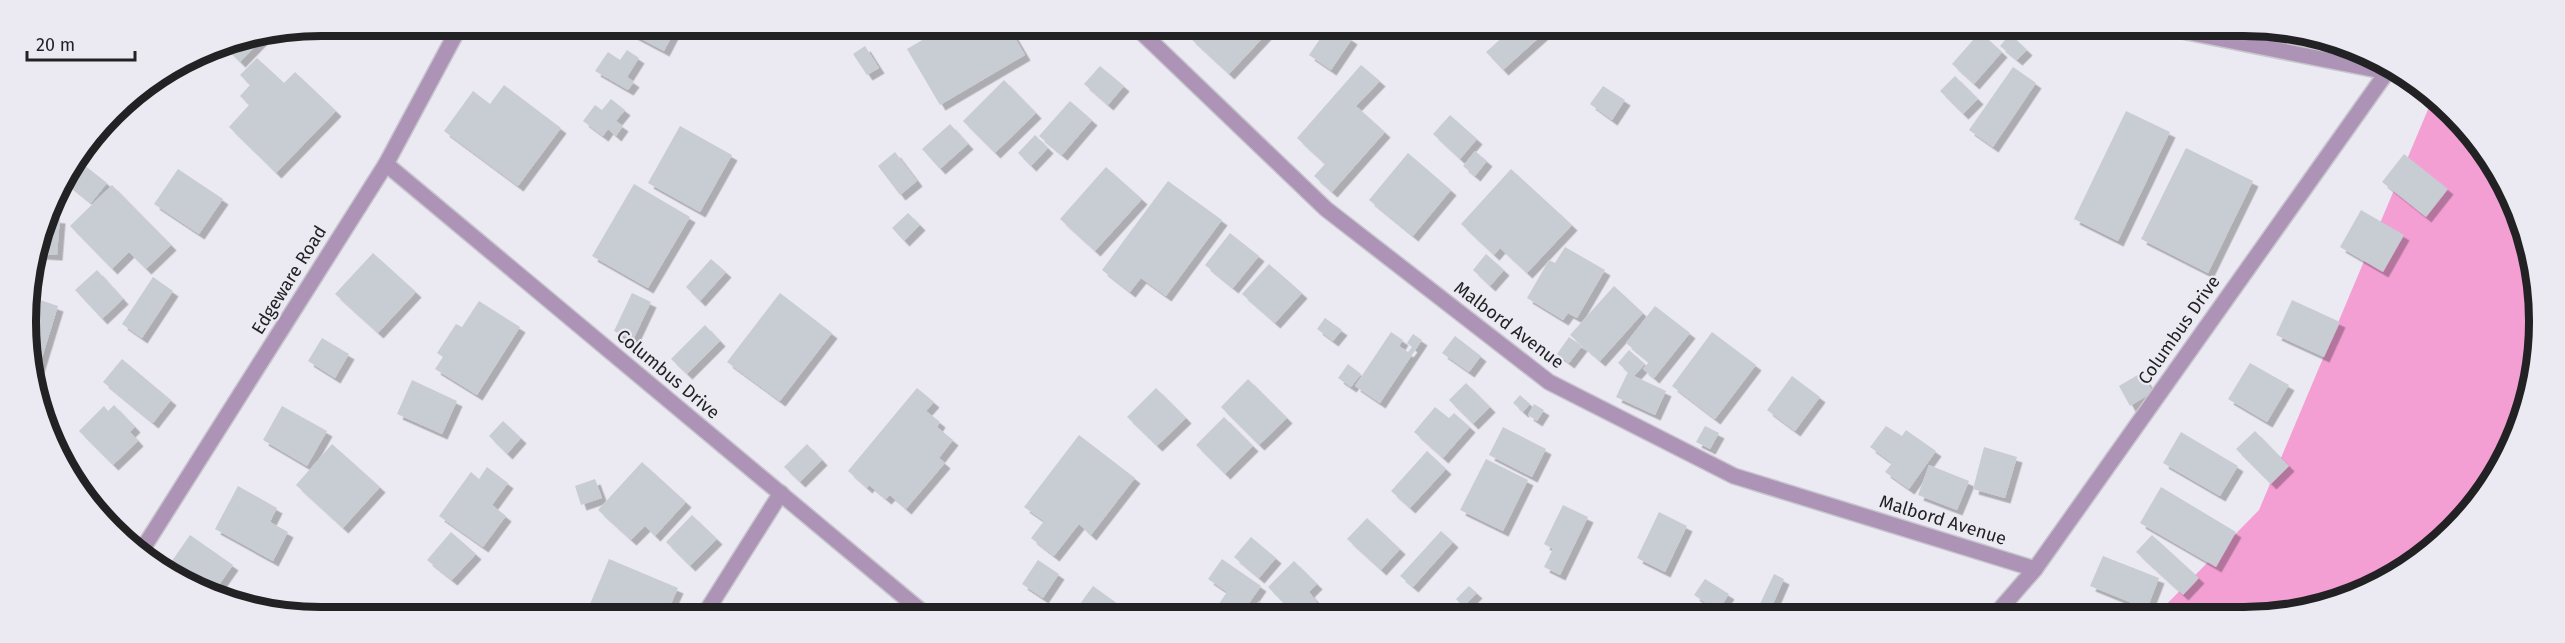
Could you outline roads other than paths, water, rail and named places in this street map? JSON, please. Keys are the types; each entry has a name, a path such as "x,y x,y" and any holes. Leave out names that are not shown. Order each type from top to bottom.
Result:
{"street":[{"name":"Edgeware Road","path":"145,545 386,164 455,36"},
{"name":"Malbord Avenue","path":"1145,36 1326,209 1549,382 1734,476 2035,569"},
{"path":"2211,36 2368,64"},
{"name":"Columbus Drive","path":"2002,607 2035,569 2385,74"},
{"name":"Columbus Drive","path":"386,164 916,607"},
{"path":"709,607 780,493"}]}
